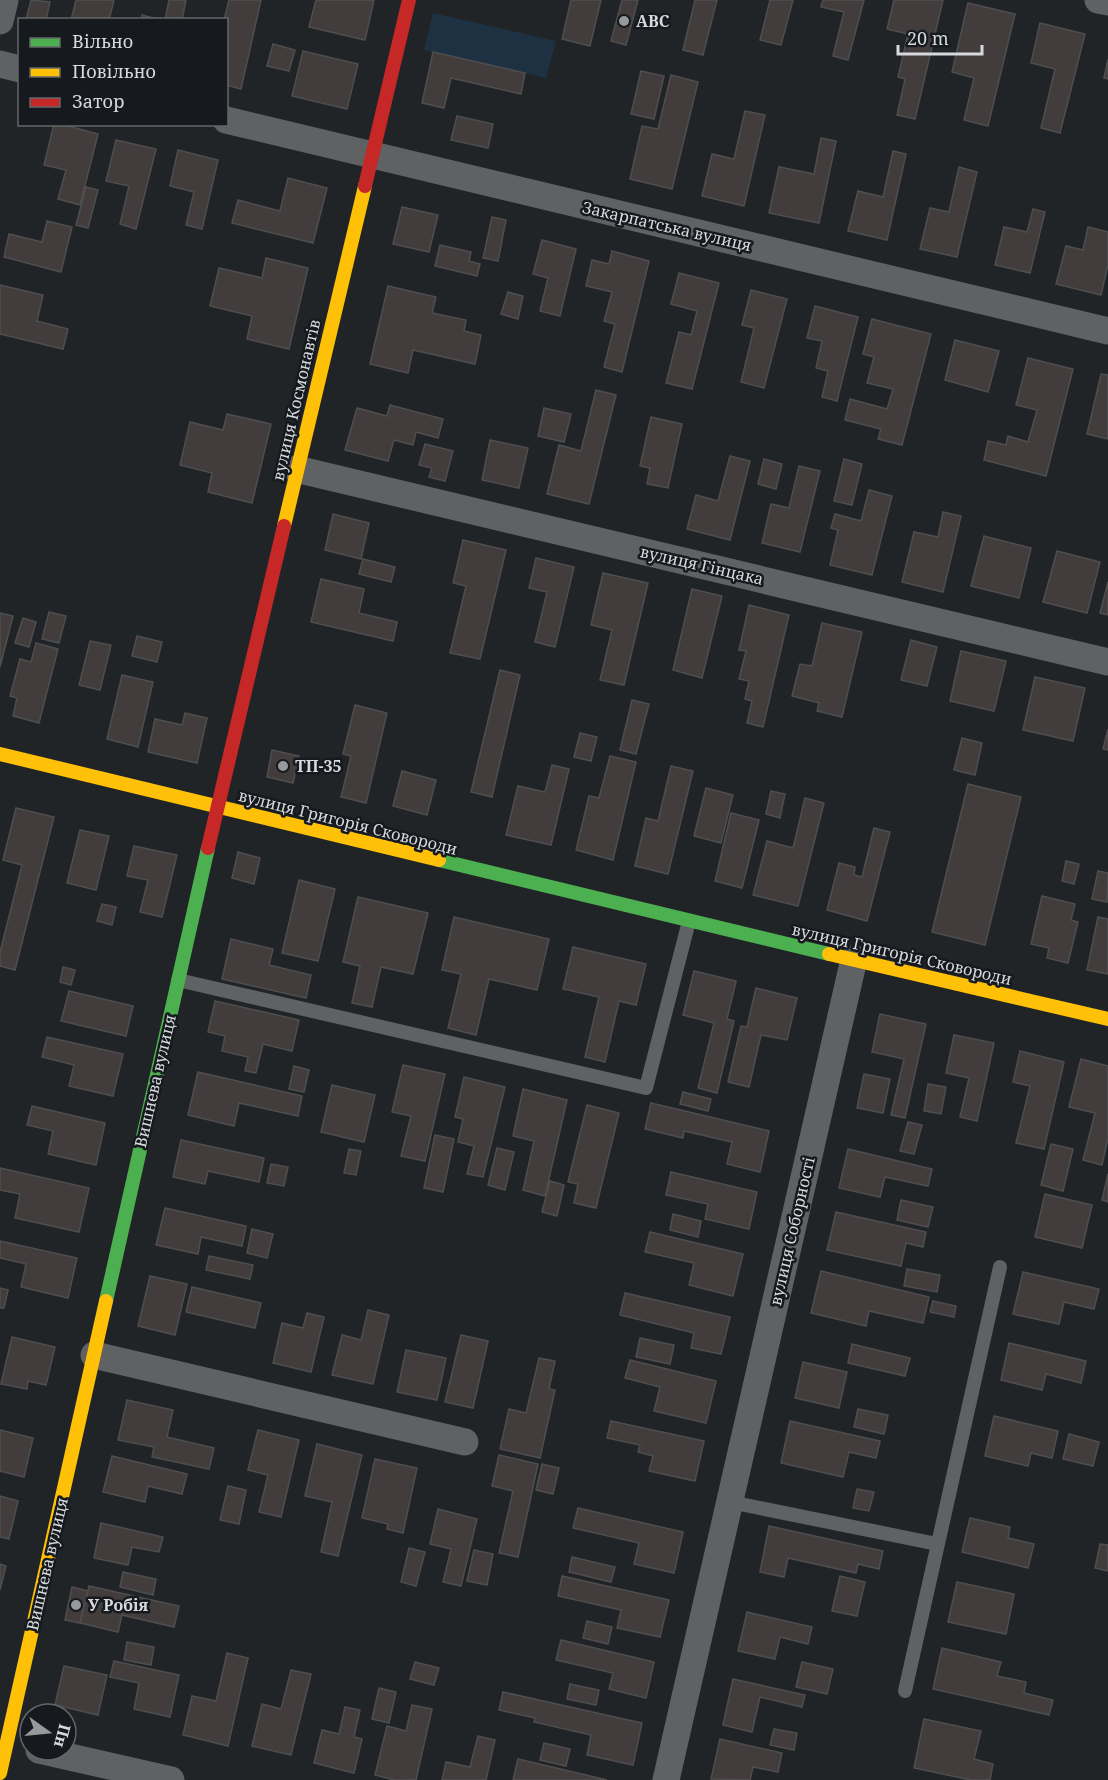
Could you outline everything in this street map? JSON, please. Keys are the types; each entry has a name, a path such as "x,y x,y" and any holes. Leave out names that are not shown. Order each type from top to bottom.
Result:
{"street":[{"path":"0,21 5,0"},
{"name":"вулиця Космонавтів","path":"217,807 409,0"},
{"path":"1098,0 1108,2"},
{"path":"0,64 18,68"},
{"name":"Закарпатська вулиця","path":"228,120 1108,331"},
{"name":"вулиця Гінцака","path":"296,469 1108,662"},
{"name":"вулиця Григорія Сковороди","path":"0,754 689,921 1108,1019"},
{"name":"Вишнева вулиця","path":"26,1702 94,1355 217,807"},
{"name":"вулиця Соборності","path":"666,1780 854,959"},
{"path":"94,1355 465,1442"},
{"name":"Вишнева вулиця","path":"0,1773 18,1745"},
{"path":"78,1759 171,1780"}],"lane":[{"path":"178,980 646,1088 689,921"},
{"path":"905,1691 1000,1267"},
{"path":"730,1502 937,1544"}],"shaded area":[{"path":"433,13 556,41 546,78 424,50"}],"building":[{"path":"31,0 50,2 46,18 26,18"},
{"path":"76,0 114,0 110,18 72,18"},
{"path":"169,0 186,0 182,18 165,18"},
{"path":"229,0 261,0 241,89 228,86 228,18 224,18"},
{"path":"316,0 374,0 365,40 309,27"},
{"path":"571,0 601,0 590,46 562,39"},
{"name":"ABC","path":"622,0 638,0 626,45 611,41"},
{"path":"695,0 717,0 703,55 683,50"},
{"path":"770,0 793,0 781,45 760,40"},
{"path":"823,0 864,0 848,60 833,56 844,12 821,7"},
{"path":"894,0 943,0 915,119 897,115 905,79 898,77 908,34 887,29"},
{"path":"968,3 1015,14 988,126 964,120 974,78 952,72"},
{"path":"1040,23 1085,34 1060,133 1041,128 1055,69 1031,63"},
{"path":"273,44 295,50 289,71 267,66"},
{"path":"303,51 358,64 347,109 292,96"},
{"path":"433,52 525,73 521,94 451,78 444,108 422,103"},
{"path":"1108,59 1108,79 1104,78"},
{"path":"641,71 664,76 654,119 631,114"},
{"path":"671,75 698,82 672,189 630,179 642,126 658,129"},
{"path":"745,111 765,115 744,206 702,196 712,154 734,159"},
{"path":"457,116 493,124 488,148 451,140"},
{"path":"54,126 68,126 98,134 80,205 58,199 66,170 44,165"},
{"path":"821,138 836,141 819,223 769,213 779,167 814,174"},
{"path":"116,140 156,149 136,229 120,224 129,186 106,181"},
{"path":"178,150 218,160 202,229 186,225 194,192 170,186"},
{"path":"893,151 906,154 887,240 848,231 858,191 883,197"},
{"path":"959,167 977,172 957,257 920,249 930,208 949,212"},
{"path":"288,178 327,188 313,243 232,223 238,200 280,211"},
{"path":"86,187 98,190 88,228 76,225"},
{"path":"402,207 438,215 429,252 393,244"},
{"path":"1033,209 1045,212 1030,273 995,265 1004,227 1027,232"},
{"path":"492,217 506,220 498,261 483,258"},
{"path":"47,221 72,227 61,272 4,257 9,234 42,242"},
{"path":"1088,227 1108,232 1108,264 1101,295 1056,284 1066,246 1083,250"},
{"path":"542,240 576,249 560,316 540,311 548,278 533,274"},
{"path":"440,245 471,252 469,261 480,264 477,276 435,266"},
{"path":"612,251 649,261 622,372 604,367 615,324 604,321 612,292 586,286 592,260 609,264"},
{"path":"266,258 308,268 289,349 247,339 252,316 210,306 219,268 262,278"},
{"path":"679,273 719,283 692,389 666,383 679,332 691,335 697,311 671,304"},
{"path":"0,285 43,295 37,321 68,329 63,349 0,334"},
{"path":"388,286 436,297 432,313 466,320 464,331 481,335 475,364 413,350 408,373 370,364"},
{"path":"751,290 787,299 764,388 741,382 754,328 742,325"},
{"path":"508,292 523,296 518,319 501,314"},
{"path":"815,306 858,317 837,401 822,397 828,371 816,368 822,341 807,338"},
{"path":"872,319 931,334 902,445 878,439 881,429 845,420 850,399 887,409 893,389 867,383 874,357 863,354"},
{"path":"955,340 999,351 988,392 945,380"},
{"path":"1028,358 1073,369 1046,476 984,460 988,441 1006,445 1008,436 1028,442 1037,410 1016,405"},
{"path":"1101,374 1108,375 1108,439 1087,434"},
{"path":"596,390 616,395 589,504 547,494 559,445 581,451"},
{"path":"390,405 443,419 438,438 416,432 413,445 394,440 388,461 345,450 357,408 387,416"},
{"path":"544,408 571,414 564,442 538,436"},
{"path":"227,414 271,424 252,503 208,492 212,473 180,465 190,422 223,430"},
{"path":"651,417 682,424 668,488 647,484 650,468 640,466"},
{"path":"490,440 528,448 519,488 482,480"},
{"path":"425,444 453,451 445,481 429,477 432,468 419,465"},
{"path":"730,456 750,461 730,540 687,529 696,495 718,501"},
{"path":"764,459 782,464 776,489 758,484"},
{"path":"844,459 862,464 852,505 834,501"},
{"path":"799,466 820,471 800,552 762,543 771,504 789,508"},
{"path":"869,490 892,496 872,575 830,565 838,530 831,528 835,514 861,521"},
{"path":"943,512 961,516 943,592 902,582 914,532 938,537"},
{"path":"333,514 369,523 361,559 325,550"},
{"path":"984,536 1031,548 1019,598 971,586"},
{"path":"463,540 506,550 480,659 450,653 466,586 453,583"},
{"path":"1057,551 1100,562 1087,613 1043,602"},
{"path":"536,558 574,567 555,647 535,642 547,592 529,588"},
{"path":"363,559 395,567 391,582 359,574"},
{"path":"603,573 648,583 624,685 600,680 612,630 591,625"},
{"path":"321,579 364,589 359,613 397,622 393,641 311,622"},
{"path":"1108,582 1108,615 1100,613"},
{"path":"692,589 722,596 702,678 673,670"},
{"path":"749,605 789,615 763,727 747,723 752,701 745,699 749,681 739,679 746,651 739,650"},
{"path":"49,612 66,616 59,643 42,639"},
{"path":"0,613 13,616 0,667"},
{"path":"23,618 36,622 29,647 15,643"},
{"path":"822,623 862,632 842,717 817,711 819,703 792,696 800,664 812,666"},
{"path":"137,636 162,642 157,662 132,656"},
{"path":"911,640 937,647 927,686 901,680"},
{"path":"90,641 111,645 100,690 79,685"},
{"path":"36,643 58,649 39,723 13,716 17,698 10,696 20,659 31,662"},
{"path":"961,651 1006,661 994,711 950,701"},
{"path":"500,670 520,675 492,797 471,792"},
{"path":"122,675 153,682 138,747 107,739"},
{"path":"1035,677 1085,688 1073,741 1023,730"},
{"path":"632,700 649,704 636,754 620,750"},
{"path":"355,705 387,713 366,803 341,797 351,756 343,754"},
{"path":"185,713 207,718 197,763 148,752 155,719 182,725"},
{"path":"1108,729 1108,750 1103,749"},
{"path":"580,733 597,737 591,761 574,757"},
{"path":"962,738 982,743 975,775 954,770"},
{"name":"ТП-35","path":"272,750 299,756 293,783 267,777"},
{"path":"610,756 636,762 613,860 576,850 589,796 599,798"},
{"path":"552,765 569,769 551,845 506,835 518,786 545,792"},
{"path":"671,766 693,771 668,874 635,866 646,818 658,821"},
{"path":"402,771 436,780 427,815 393,806"},
{"path":"968,784 1021,797 985,945 932,932"},
{"path":"706,788 733,795 721,843 694,836"},
{"path":"771,791 785,794 780,818 766,814"},
{"path":"805,798 824,803 798,906 753,895 767,841 793,848"},
{"path":"16,808 54,817 15,970 0,966 0,952 22,865 3,860"},
{"path":"731,813 759,820 742,888 715,881"},
{"path":"874,828 890,832 867,921 827,910 839,863 855,867 854,875 862,877"},
{"path":"80,830 109,836 96,890 67,883"},
{"path":"134,846 177,855 162,917 140,912 148,880 127,876"},
{"path":"238,852 260,858 254,884 232,878"},
{"path":"1066,861 1079,864 1074,884 1062,881"},
{"path":"1098,871 1108,873 1107,902 1092,899"},
{"path":"299,880 335,889 318,961 282,953"},
{"path":"1042,896 1075,904 1071,920 1078,922 1068,963 1047,958 1049,948 1031,944"},
{"path":"358,897 428,913 413,974 381,967 372,1007 352,1003 360,966 343,962"},
{"path":"102,904 116,907 112,925 97,921"},
{"path":"454,917 549,939 537,990 489,979 476,1035 448,1028 461,974 442,970"},
{"path":"1098,917 1108,919 1108,974 1087,970"},
{"path":"231,939 273,949 269,965 311,975 306,998 222,979"},
{"path":"573,947 646,964 636,1005 619,1001 605,1062 585,1057 599,997 563,989"},
{"path":"63,967 75,970 71,985 60,982"},
{"path":"694,971 736,981 727,1019 734,1021 717,1093 698,1088 714,1023 683,1015"},
{"path":"756,988 797,998 787,1040 761,1035 749,1087 728,1082 741,1026 747,1027"},
{"path":"69,991 133,1006 126,1036 61,1021"},
{"path":"215,1001 299,1020 292,1051 263,1044 256,1073 245,1071 248,1057 222,1051 225,1036 208,1032"},
{"path":"880,1014 926,1024 905,1118 891,1115 904,1059 872,1052"},
{"path":"954,1035 994,1043 977,1121 960,1117 969,1078 946,1073"},
{"path":"47,1037 123,1054 113,1096 69,1086 74,1065 42,1057"},
{"path":"1020,1051 1064,1062 1044,1149 1016,1143 1030,1086 1013,1082"},
{"path":"1081,1059 1108,1066 1108,1138 1102,1165 1083,1160 1095,1113 1069,1107"},
{"path":"403,1065 445,1074 425,1161 401,1156 411,1116 392,1112"},
{"path":"294,1066 309,1070 304,1092 289,1089"},
{"path":"198,1072 302,1096 298,1116 239,1103 234,1126 188,1115"},
{"path":"864,1074 890,1079 883,1113 857,1108"},
{"path":"464,1077 505,1087 483,1177 467,1174 474,1146 458,1142 463,1119 455,1117"},
{"path":"928,1084 946,1087 941,1114 924,1111"},
{"path":"332,1085 375,1095 364,1142 321,1132"},
{"path":"523,1089 567,1100 545,1196 523,1190 534,1141 513,1136"},
{"path":"683,1092 711,1099 708,1111 680,1104"},
{"path":"651,1103 769,1131 760,1172 727,1164 732,1142 684,1131 683,1138 645,1129"},
{"path":"587,1105 619,1113 596,1208 574,1203 578,1184 568,1182"},
{"path":"32,1106 105,1123 96,1165 48,1154 53,1131 27,1125"},
{"path":"908,1122 922,1125 914,1154 900,1151"},
{"path":"435,1135 454,1139 443,1192 424,1188"},
{"path":"181,1140 264,1158 259,1182 208,1171 205,1184 173,1177"},
{"path":"1051,1144 1073,1149 1063,1191 1041,1185"},
{"path":"497,1148 514,1152 505,1190 488,1185"},
{"path":"349,1149 361,1151 356,1175 344,1173"},
{"path":"848,1149 932,1169 928,1186 885,1177 880,1197 839,1188"},
{"path":"271,1164 288,1167 284,1186 267,1183"},
{"path":"0,1168 89,1188 79,1232 15,1218 20,1194 0,1190"},
{"path":"671,1172 757,1192 749,1229 705,1219 708,1204 666,1195"},
{"path":"1108,1174 1108,1202 1102,1200"},
{"path":"550,1181 564,1185 557,1216 542,1212"},
{"path":"1045,1194 1092,1205 1082,1248 1035,1237"},
{"path":"901,1200 933,1207 928,1227 897,1220"},
{"path":"165,1208 246,1226 242,1246 201,1237 198,1254 156,1245"},
{"path":"836,1212 926,1232 923,1247 906,1243 901,1266 827,1250"},
{"path":"673,1214 701,1221 698,1237 670,1230"},
{"path":"252,1229 273,1234 267,1258 247,1253"},
{"path":"650,1232 743,1254 733,1296 689,1285 694,1263 645,1252"},
{"path":"0,1241 77,1258 68,1298 21,1287 26,1264 0,1258"},
{"path":"209,1256 253,1265 250,1279 206,1270"},
{"path":"907,1269 940,1275 937,1292 904,1286"},
{"path":"821,1271 929,1297 923,1323 869,1311 866,1326 811,1313"},
{"path":"1023,1272 1099,1289 1094,1309 1064,1302 1059,1324 1013,1314"},
{"path":"150,1276 187,1284 175,1335 138,1326"},
{"path":"192,1287 261,1303 255,1328 186,1312"},
{"path":"0,1288 8,1290 4,1308 0,1308"},
{"path":"625,1293 730,1317 721,1354 691,1348 694,1333 620,1315"},
{"path":"933,1301 956,1306 954,1317 930,1312"},
{"path":"368,1310 389,1315 373,1384 332,1375 342,1335 361,1340"},
{"path":"307,1313 324,1317 311,1372 273,1363 282,1323 303,1328"},
{"path":"461,1335 488,1341 473,1408 445,1402"},
{"path":"12,1337 55,1347 46,1385 28,1381 27,1389 1,1384"},
{"path":"640,1338 674,1345 670,1364 636,1357"},
{"path":"1009,1343 1086,1361 1081,1383 1046,1374 1042,1390 1001,1380"},
{"path":"852,1344 910,1358 905,1376 848,1363"},
{"path":"406,1350 446,1358 437,1400 397,1392"},
{"path":"539,1358 555,1361 549,1389 555,1390 540,1458 500,1449 509,1409 526,1413"},
{"path":"630,1360 716,1381 706,1423 654,1411 660,1387 625,1378"},
{"path":"803,1362 847,1372 839,1408 795,1398"},
{"path":"127,1400 173,1410 167,1437 214,1448 209,1469 152,1457 154,1447 118,1440"},
{"path":"858,1409 888,1415 884,1434 854,1427"},
{"path":"994,1416 1058,1431 1052,1458 1031,1453 1028,1466 985,1456"},
{"path":"611,1421 704,1441 695,1481 649,1471 653,1456 638,1452 640,1445 607,1438"},
{"path":"790,1421 880,1441 876,1458 849,1452 843,1477 781,1463"},
{"path":"0,1430 33,1438 24,1477 0,1471"},
{"path":"258,1430 299,1440 281,1517 259,1512 268,1475 248,1470"},
{"path":"1069,1434 1099,1442 1093,1466 1063,1459"},
{"path":"317,1444 362,1455 338,1556 321,1552 332,1502 305,1496"},
{"path":"499,1455 538,1464 518,1557 499,1553 513,1491 492,1486"},
{"path":"112,1456 187,1474 182,1494 148,1486 145,1502 103,1492"},
{"path":"375,1459 417,1468 403,1533 387,1529 388,1524 362,1518"},
{"path":"542,1464 559,1468 553,1494 536,1490"},
{"path":"228,1486 246,1490 239,1524 220,1520"},
{"path":"857,1489 874,1492 869,1511 853,1508"},
{"path":"0,1496 18,1501 9,1539 0,1537"},
{"path":"578,1508 683,1532 674,1573 634,1564 639,1543 573,1528"},
{"path":"438,1509 477,1519 461,1586 443,1582 451,1549 430,1544"},
{"path":"970,1518 1010,1527 1008,1538 1034,1544 1028,1568 962,1552"},
{"path":"101,1523 163,1537 159,1552 132,1547 128,1565 94,1558"},
{"path":"769,1526 883,1551 879,1569 858,1564 856,1573 788,1558 784,1577 760,1572"},
{"path":"1100,1544 1108,1545 1108,1571 1095,1568"},
{"path":"409,1548 425,1552 416,1586 401,1582"},
{"path":"474,1550 493,1554 487,1585 467,1581"},
{"path":"572,1557 615,1567 611,1582 569,1572"},
{"path":"0,1564 6,1566 0,1590"},
{"path":"123,1572 156,1579 153,1595 120,1587"},
{"path":"562,1576 669,1600 660,1637 617,1628 621,1610 558,1596"},
{"path":"840,1576 865,1582 857,1616 832,1611"},
{"path":"957,1582 1014,1594 1006,1634 948,1622"},
{"path":"89,1586 179,1606 174,1627 122,1615 118,1632 80,1623"},
{"name":"У Робія","path":"72,1587 88,1591 80,1623 65,1620"},
{"path":"747,1612 812,1627 808,1644 780,1637 775,1659 738,1651"},
{"path":"587,1621 612,1627 608,1644 583,1638"},
{"path":"561,1640 654,1662 646,1698 609,1689 613,1673 556,1660"},
{"path":"127,1642 154,1647 151,1665 124,1660"},
{"path":"942,1648 1001,1662 997,1676 1026,1682 1024,1693 1053,1700 1049,1715 933,1689"},
{"path":"227,1653 248,1658 228,1746 183,1735 192,1696 216,1701"},
{"path":"114,1661 179,1675 170,1717 134,1709 139,1683 110,1677"},
{"path":"415,1662 439,1668 434,1685 410,1679"},
{"path":"802,1662 833,1669 827,1694 796,1687"},
{"path":"64,1666 107,1675 98,1715 78,1710 78,1702 56,1702"},
{"path":"291,1670 311,1674 291,1755 252,1746 262,1704 281,1709"},
{"path":"733,1679 805,1695 802,1707 760,1697 752,1732 723,1725"},
{"path":"570,1684 599,1690 596,1705 567,1699"},
{"path":"379,1688 396,1692 389,1723 372,1719"},
{"path":"503,1692 642,1723 633,1765 587,1755 591,1735 534,1722 535,1718 499,1710"},
{"path":"412,1705 432,1709 416,1780 394,1780 375,1775 387,1726 406,1731"},
{"path":"345,1707 360,1710 354,1737 362,1739 354,1773 314,1763 322,1730 339,1734"},
{"path":"924,1719 981,1731 974,1759 993,1764 990,1780 971,1780 914,1768"},
{"path":"774,1729 797,1733 794,1750 770,1745"},
{"path":"478,1736 495,1740 486,1780 442,1780 446,1762 470,1767"},
{"path":"720,1739 782,1753 778,1772 753,1767 750,1780 711,1779"},
{"path":"544,1743 570,1749 566,1766 540,1760"},
{"path":"518,1759 607,1780 513,1780"}],"traffic: fast":[{"path":"106,1301 208,848"},
{"path":"439,860 829,954"}],"traffic: slow":[{"path":"284,526 365,186"},
{"path":"0,754 439,860"},
{"path":"829,954 1108,1019"},
{"path":"0,1773 106,1301"}],"traffic: jam":[{"path":"365,186 409,0"},
{"path":"208,848 284,526"}],"place":[{"name":"ABC","path":"624,21"},
{"name":"ТП-35","path":"283,766"},
{"name":"У Робія","path":"76,1605"}]}
